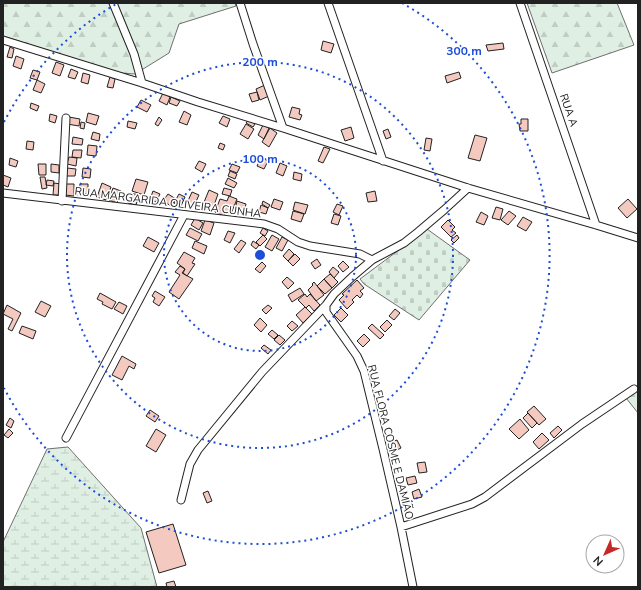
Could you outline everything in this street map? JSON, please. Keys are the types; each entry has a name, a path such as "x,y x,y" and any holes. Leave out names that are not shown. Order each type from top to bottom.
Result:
{"street":[{"path":"113,3 134,54 142,83"},
{"path":"240,3 283,128"},
{"path":"328,3 383,161"},
{"name":"RUA A","path":"520,3 596,225"},
{"path":"3,40 468,188 638,238"},
{"path":"62,201 66,118"},
{"path":"181,500 190,464 198,450 262,372 326,305 334,294 372,260 408,239 444,210 468,188"},
{"name":"RUA MARGARIDA OLIVEIRA CUNHA","path":"3,193 264,224 278,229 304,244 360,254 372,260"},
{"path":"66,438 184,215"},
{"name":"RUA FLORA COSME E DAMIÃO","path":"326,305 326,312 357,356 364,371 401,527 413,587"},
{"path":"401,527 472,504 485,497 582,424 634,389"}],"green space":[{"path":"3,3 235,3 236,6 179,24 169,53 135,74 120,73 3,36"},
{"path":"527,3 617,3 634,45 552,73"},
{"path":"427,229 470,260 419,320 364,284 360,279"},
{"path":"638,390 638,413 626,398"},
{"path":"68,447 141,528 157,587 3,587 3,542 47,449"}],"building":[{"path":"323,41 334,44 331,53 321,50"},
{"path":"503,43 504,49 488,51 486,45"},
{"path":"10,47 14,49 12,58 7,57"},
{"path":"16,56 24,59 21,69 13,66"},
{"path":"56,62 64,65 60,76 52,73"},
{"path":"71,69 78,72 75,79 68,77"},
{"path":"33,70 40,72 37,80 30,78"},
{"path":"459,72 461,78 447,83 445,76"},
{"path":"83,73 90,75 88,84 81,82"},
{"path":"110,77 115,79 113,88 107,87"},
{"path":"37,80 45,84 41,93 33,90"},
{"path":"265,85 269,96 260,100 256,89"},
{"path":"257,92 259,100 252,102 249,94"},
{"path":"163,93 170,97 167,105 159,101"},
{"path":"171,97 180,101 177,106 169,103"},
{"path":"141,100 151,105 147,112 137,107"},
{"path":"31,103 39,106 37,111 30,108"},
{"path":"292,107 300,109 299,114 302,115 300,120 289,117"},
{"path":"184,111 191,115 187,125 179,122"},
{"path":"88,113 99,116 96,125 86,122"},
{"path":"50,114 57,116 55,123 49,121"},
{"path":"223,116 230,119 227,127 219,123"},
{"path":"69,117 80,119 79,126 67,124"},
{"path":"159,117 162,120 158,126 155,124"},
{"path":"521,119 528,119 528,131 520,131 519,124 521,124"},
{"path":"248,120 255,124 253,127 246,123"},
{"path":"128,121 137,123 135,129 127,127"},
{"path":"81,122 85,123 84,129 80,128"},
{"path":"246,124 254,129 248,139 240,134"},
{"path":"263,125 269,128 264,139 258,135"},
{"path":"351,127 354,138 345,141 341,130"},
{"path":"270,128 277,133 269,147 262,142"},
{"path":"388,129 391,137 386,139 383,131"},
{"path":"93,132 100,134 99,141 91,139"},
{"path":"475,135 487,138 480,161 468,158"},
{"path":"73,137 83,139 82,145 72,144"},
{"path":"426,138 432,139 430,151 424,150"},
{"path":"27,141 34,142 33,150 26,149"},
{"path":"220,143 225,145 223,150 218,148"},
{"path":"88,145 97,146 96,156 87,155"},
{"path":"324,147 330,149 323,163 318,161"},
{"path":"73,150 82,150 81,158 72,157"},
{"path":"69,157 77,158 76,166 67,164"},
{"path":"261,157 268,161 264,169 257,166"},
{"path":"10,158 18,161 16,167 9,165"},
{"path":"199,161 206,164 202,172 195,168"},
{"path":"280,163 287,166 283,176 276,173"},
{"path":"38,164 46,164 46,175 39,175"},
{"path":"51,164 59,165 59,173 51,172"},
{"path":"232,164 240,167 237,173 229,170"},
{"path":"67,168 76,169 75,176 66,176"},
{"path":"83,168 91,169 90,178 82,177"},
{"path":"230,171 237,174 235,179 228,176"},
{"path":"294,172 302,174 301,181 293,179"},
{"path":"3,175 11,178 8,187 3,185"},
{"path":"40,177 45,177 47,188 42,189"},
{"path":"228,178 237,183 234,188 225,184"},
{"path":"136,179 148,182 144,195 132,191"},
{"path":"47,180 54,181 53,186 46,185"},
{"path":"54,183 61,184 60,195 53,195"},
{"path":"102,183 111,187 106,200 97,197"},
{"path":"65,184 74,184 74,196 65,195"},
{"path":"80,184 88,184 88,194 79,193"},
{"path":"113,188 121,191 117,203 109,200"},
{"path":"224,188 232,190 230,196 222,194"},
{"path":"209,190 218,194 212,211 202,207"},
{"path":"153,191 160,194 156,202 150,199"},
{"path":"375,191 377,201 368,202 366,193"},
{"path":"192,192 199,195 194,206 187,203"},
{"path":"130,193 139,195 136,205 128,203"},
{"path":"168,194 176,199 171,206 163,201"},
{"path":"179,194 185,197 181,206 174,203"},
{"path":"229,196 237,199 231,214 226,212 224,216 215,212 220,199 227,201"},
{"path":"274,199 283,202 280,210 271,207"},
{"path":"628,199 637,209 627,218 618,208"},
{"path":"237,201 246,204 244,212 235,209"},
{"path":"263,201 270,205 268,208 262,204"},
{"path":"295,202 308,205 305,214 293,210"},
{"path":"337,204 343,206 339,215 333,212"},
{"path":"261,205 268,208 266,214 259,212"},
{"path":"496,207 503,209 500,220 492,218"},
{"path":"293,211 304,214 301,222 291,219"},
{"path":"509,211 516,216 508,225 501,220"},
{"path":"481,212 488,216 484,225 476,222"},
{"path":"334,214 341,216 338,225 331,223"},
{"path":"523,217 532,222 526,231 517,226"},
{"path":"195,218 203,223 199,230 191,225"},
{"path":"205,220 214,223 210,235 201,231"},
{"path":"448,220 455,227 452,230 456,233 451,237 441,227"},
{"path":"190,228 202,234 198,241 186,235"},
{"path":"263,228 268,231 265,236 260,233"},
{"path":"228,231 235,233 230,243 224,240"},
{"path":"263,235 267,239 260,246 256,242"},
{"path":"272,235 279,239 272,251 265,247"},
{"path":"457,235 459,238 454,243 451,240"},
{"path":"148,237 159,243 154,252 143,246"},
{"path":"282,237 288,240 282,251 276,248"},
{"path":"241,240 246,243 239,253 234,249"},
{"path":"195,241 207,246 204,254 192,248"},
{"path":"253,241 259,245 256,249 251,245"},
{"path":"289,249 294,254 288,261 283,256"},
{"path":"184,252 195,258 192,263 195,264 187,276 183,273 185,269 177,263"},
{"path":"295,254 300,259 293,266 288,261"},
{"path":"317,259 321,265 315,269 311,263"},
{"path":"343,261 349,267 343,272 338,266"},
{"path":"262,262 266,266 260,273 255,269"},
{"path":"180,266 185,269 182,273 193,279 179,299 169,292 180,275 175,272"},
{"path":"333,267 339,272 334,278 329,272"},
{"path":"330,274 338,282 332,288 324,279"},
{"path":"287,277 294,283 288,289 282,282"},
{"path":"324,279 332,288 325,294 317,286"},
{"path":"357,280 364,288 360,291 363,294 360,298 357,295 352,300 354,302 347,309 339,300 344,295 342,294"},
{"path":"314,282 324,295 316,301 308,290"},
{"path":"300,288 304,294 292,302 288,295"},
{"path":"155,291 165,297 159,306 153,302 155,298 152,296"},
{"path":"100,293 116,302 112,309 102,304 103,302 97,299"},
{"path":"305,294 307,297 310,294 320,305 314,311 309,305 306,308 298,300"},
{"path":"41,301 51,306 45,317 35,312"},
{"path":"119,302 127,306 123,314 114,309"},
{"path":"7,305 21,313 12,331 8,329 13,319 3,314"},
{"path":"268,305 272,308 266,314 262,310"},
{"path":"305,307 312,314 303,323 296,315"},
{"path":"341,308 348,315 341,322 334,315"},
{"path":"395,309 400,313 394,320 389,316"},
{"path":"260,318 267,325 261,332 254,325"},
{"path":"387,320 392,325 385,332 380,327"},
{"path":"292,321 298,326 292,331 287,326"},
{"path":"372,324 384,335 380,339 368,328"},
{"path":"22,326 36,331 33,339 19,333"},
{"path":"272,330 278,335 274,339 268,334"},
{"path":"364,334 370,340 363,347 357,341"},
{"path":"279,335 285,340 280,345 274,340"},
{"path":"264,345 271,350 268,354 261,348"},
{"path":"122,356 136,364 134,369 129,366 122,380 112,375"},
{"path":"534,406 546,419 539,425 527,412"},
{"path":"150,410 159,416 155,422 146,416"},
{"path":"528,413 537,423 532,428 523,418"},
{"path":"10,418 14,421 11,428 6,425"},
{"path":"520,419 529,430 519,439 509,429"},
{"path":"558,426 562,430 554,438 550,433"},
{"path":"9,429 13,433 8,438 4,435"},
{"path":"156,429 166,435 156,452 146,446"},
{"path":"542,433 549,440 539,449 533,442"},
{"path":"397,440 401,448 393,452 389,443"},
{"path":"425,462 427,472 419,473 417,463"},
{"path":"415,476 417,483 408,485 406,478"},
{"path":"419,489 422,497 414,499 412,492"},
{"path":"208,491 212,501 207,503 203,493"},
{"path":"173,524 186,565 159,573 146,532"},
{"path":"174,581 176,587 167,587 166,583"}]}
